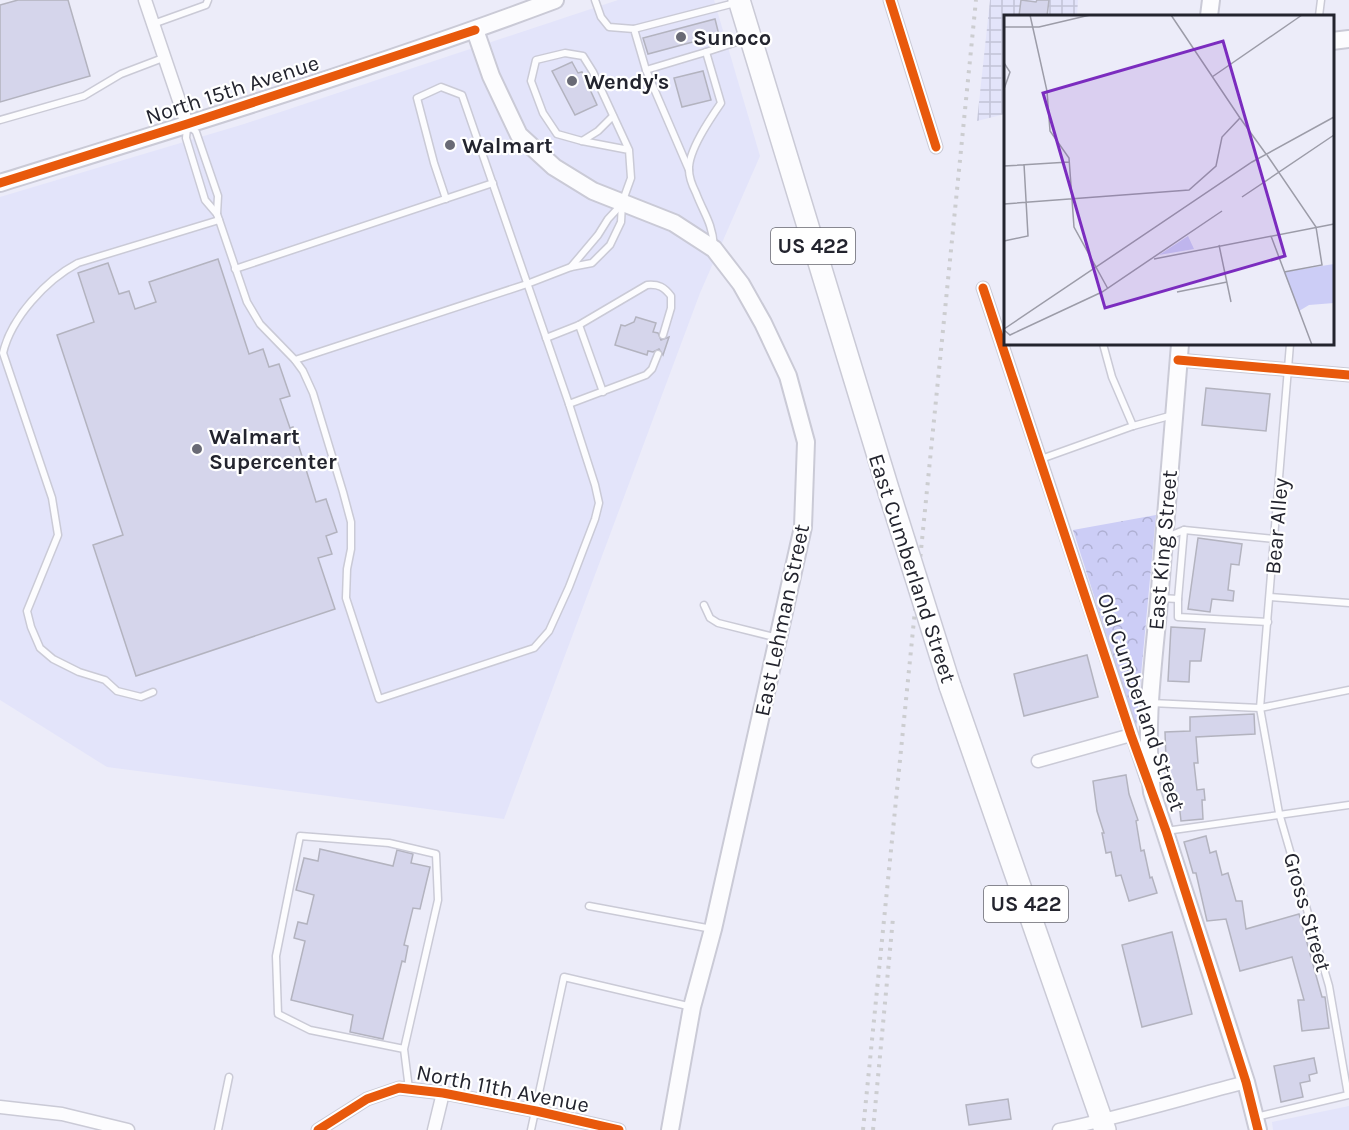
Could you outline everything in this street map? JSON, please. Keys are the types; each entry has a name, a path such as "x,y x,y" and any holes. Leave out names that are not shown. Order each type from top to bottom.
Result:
{"highway":[{"name":"East Cumberland Street","path":"739,1 950,686 1103,1126"}],"main road":[{"name":"North 15th Avenue","path":"0,183 475,30 555,0"},
{"path":"1209,15 1211,0"},
{"name":"East Lehman Street","path":"475,30 491,75 519,135 554,167 593,191 674,223 714,249 741,284 763,323 788,376 806,442 803,527 713,929 692,1007 670,1130"},
{"path":"1334,41 1349,39"},
{"name":"East King Street","path":"1152,792 1149,766 1149,703 1179,352"},
{"name":"Old Cumberland Street","path":"1152,792 1246,1082 1256,1124"}],"street":[{"path":"145,0 187,124"},
{"path":"890,0 936,147"},
{"name":"Old Cumberland Street","path":"983,288 1152,792"},
{"path":"1179,352 1349,375"},
{"path":"1038,761 1131,735"},
{"path":"1059,1130 1103,1126 1136,1110 1246,1082"},
{"name":"North 11th Avenue","path":"318,1130 367,1099 399,1088 443,1092 619,1130"},
{"path":"434,1130 443,1092"},
{"path":"0,1107 62,1114 128,1130"}],"lane":[{"path":"153,24 206,5 208,0"},
{"path":"595,0 601,17 609,27 634,29 739,1"},
{"path":"1319,15 1321,0"},
{"path":"634,29 646,70 689,170 695,192 713,228 714,249"},
{"path":"646,70 749,38"},
{"path":"689,170 694,150 721,103 706,52"},
{"path":"295,360 527,284 571,267 592,263 610,245 621,222 622,203 630,178 629,150 593,72 583,56 565,53 536,60 531,81 543,113 557,134 629,150"},
{"path":"0,120 84,96 121,74 163,58"},
{"path":"187,124 196,132 218,196 218,217 247,302 260,324 303,371 313,393 344,492 352,534 345,584 346,598 379,699 534,648 549,631 569,587 595,519 599,502 569,404 462,95 441,87 417,98 446,199"},
{"path":"582,141 598,131 613,116"},
{"path":"187,124 186,138 205,200 218,217"},
{"path":"235,269 493,183"},
{"path":"571,267 622,203"},
{"path":"153,692 141,697 117,691 105,680 79,672 53,659 40,648 27,610 58,535 52,498 3,353 6,337 30,304 61,272 78,263 218,217"},
{"path":"546,338 579,325 644,287 657,284 671,296 671,308 663,335"},
{"path":"579,325 603,392"},
{"path":"1103,345 1112,377 1133,426"},
{"name":"Bear Alley","path":"1260,708 1290,345"},
{"path":"569,404 646,375 652,369 658,354"},
{"path":"1040,459 1133,426 1174,415"},
{"path":"1184,530 1178,616 1268,622"},
{"path":"1164,538 1184,530 1275,539"},
{"path":"1270,597 1349,603"},
{"path":"1159,598 1178,599"},
{"path":"704,605 711,618 718,623 778,638"},
{"path":"1149,703 1260,708 1349,690"},
{"name":"Gross Street","path":"1256,1124 1348,1095 1329,986 1279,813 1260,708"},
{"path":"1166,831 1279,813 1349,805"},
{"path":"404,1049 310,1030 278,1014 276,956 300,836 389,843 436,854 438,900 404,1049 409,1089"},
{"path":"589,906 713,929"},
{"path":"531,1130 564,977 692,1007"},
{"path":"218,1130 229,1077"}],"shaded area":[{"path":"618,0 714,0 760,156 700,293 504,819 107,767 0,700 0,197 244,124"},
{"path":"990,0 1078,0 1077,15 1004,15 1004,114 977,121"},
{"path":"1349,1106 1349,1130 1273,1130 1272,1122"}],"green space":[{"path":"1156,515 1136,728 1073,530"}],"building":[{"path":"18,0 68,0 90,76 0,102 0,5"},
{"path":"1021,0 1036,2 1037,0 1049,0 1047,15 1019,15"},
{"name":"Sunoco","path":"715,19 719,35 648,54 643,38"},
{"name":"Wendy's","path":"572,62 578,73 582,72 597,105 575,115 552,71"},
{"path":"703,71 711,100 682,107 674,78"},
{"name":"Walmart Supercenter","path":"218,259 249,354 263,349 269,367 279,364 290,396 280,399 290,428 293,427 316,502 326,499 337,532 326,536 332,554 318,558 335,609 136,676 93,545 123,535 57,335 94,322 78,273 108,263 119,294 129,291 135,309 156,302 149,282"},
{"path":"636,317 656,323 653,332 658,333 661,340 669,337 663,355 659,349 653,352 648,351 647,355 615,345 621,325 625,326 634,322"},
{"path":"1206,388 1270,394 1266,431 1202,425"},
{"path":"1198,538 1242,544 1239,565 1231,564 1228,590 1234,591 1233,601 1212,599 1210,612 1188,609"},
{"path":"1171,627 1205,629 1201,661 1190,661 1189,682 1168,681"},
{"path":"1087,655 1098,697 1024,716 1014,674"},
{"path":"1254,714 1255,734 1196,737 1198,763 1194,763 1197,790 1204,789 1203,819 1181,821 1179,803 1173,803 1171,776 1166,777 1163,761 1166,760 1165,732 1190,731 1190,717"},
{"path":"1126,775 1129,794 1138,820 1136,821 1141,851 1144,850 1150,878 1152,877 1157,893 1129,901 1121,875 1116,876 1111,852 1106,853 1093,781"},
{"path":"1206,836 1210,853 1216,851 1222,875 1228,873 1236,901 1242,901 1246,929 1299,914 1322,997 1325,997 1329,1028 1302,1031 1298,1000 1304,1000 1292,957 1240,971 1226,919 1207,921 1196,873 1193,873 1184,842"},
{"path":"320,849 393,866 397,850 413,854 411,863 430,867 420,909 413,908 404,945 408,946 405,962 402,961 383,1039 350,1032 353,1015 291,1000 305,941 294,938 298,922 307,924 314,895 296,890 304,858 318,861"},
{"path":"1172,932 1192,1014 1142,1027 1122,945"},
{"path":"1314,1058 1317,1073 1309,1075 1310,1081 1300,1083 1303,1097 1281,1102 1274,1066"},
{"path":"1008,1099 1011,1119 969,1125 966,1105"}],"railway":[{"path":"863,1130 976,0"},
{"path":"873,1130 893,918"}],"cycle path":[{"path":"890,0 936,147"},
{"path":"0,183 475,30"},
{"path":"983,288 1131,735 1166,831 1246,1082 1258,1130"},
{"path":"1178,360 1349,375"},
{"path":"318,1130 367,1099 399,1088 443,1093 619,1130"}],"place":[{"name":"Sunoco","path":"681,37"},
{"name":"Wendy's","path":"572,81"},
{"name":"Walmart","path":"450,145"},
{"name":"Walmart Supercenter","path":"197,449"}]}
